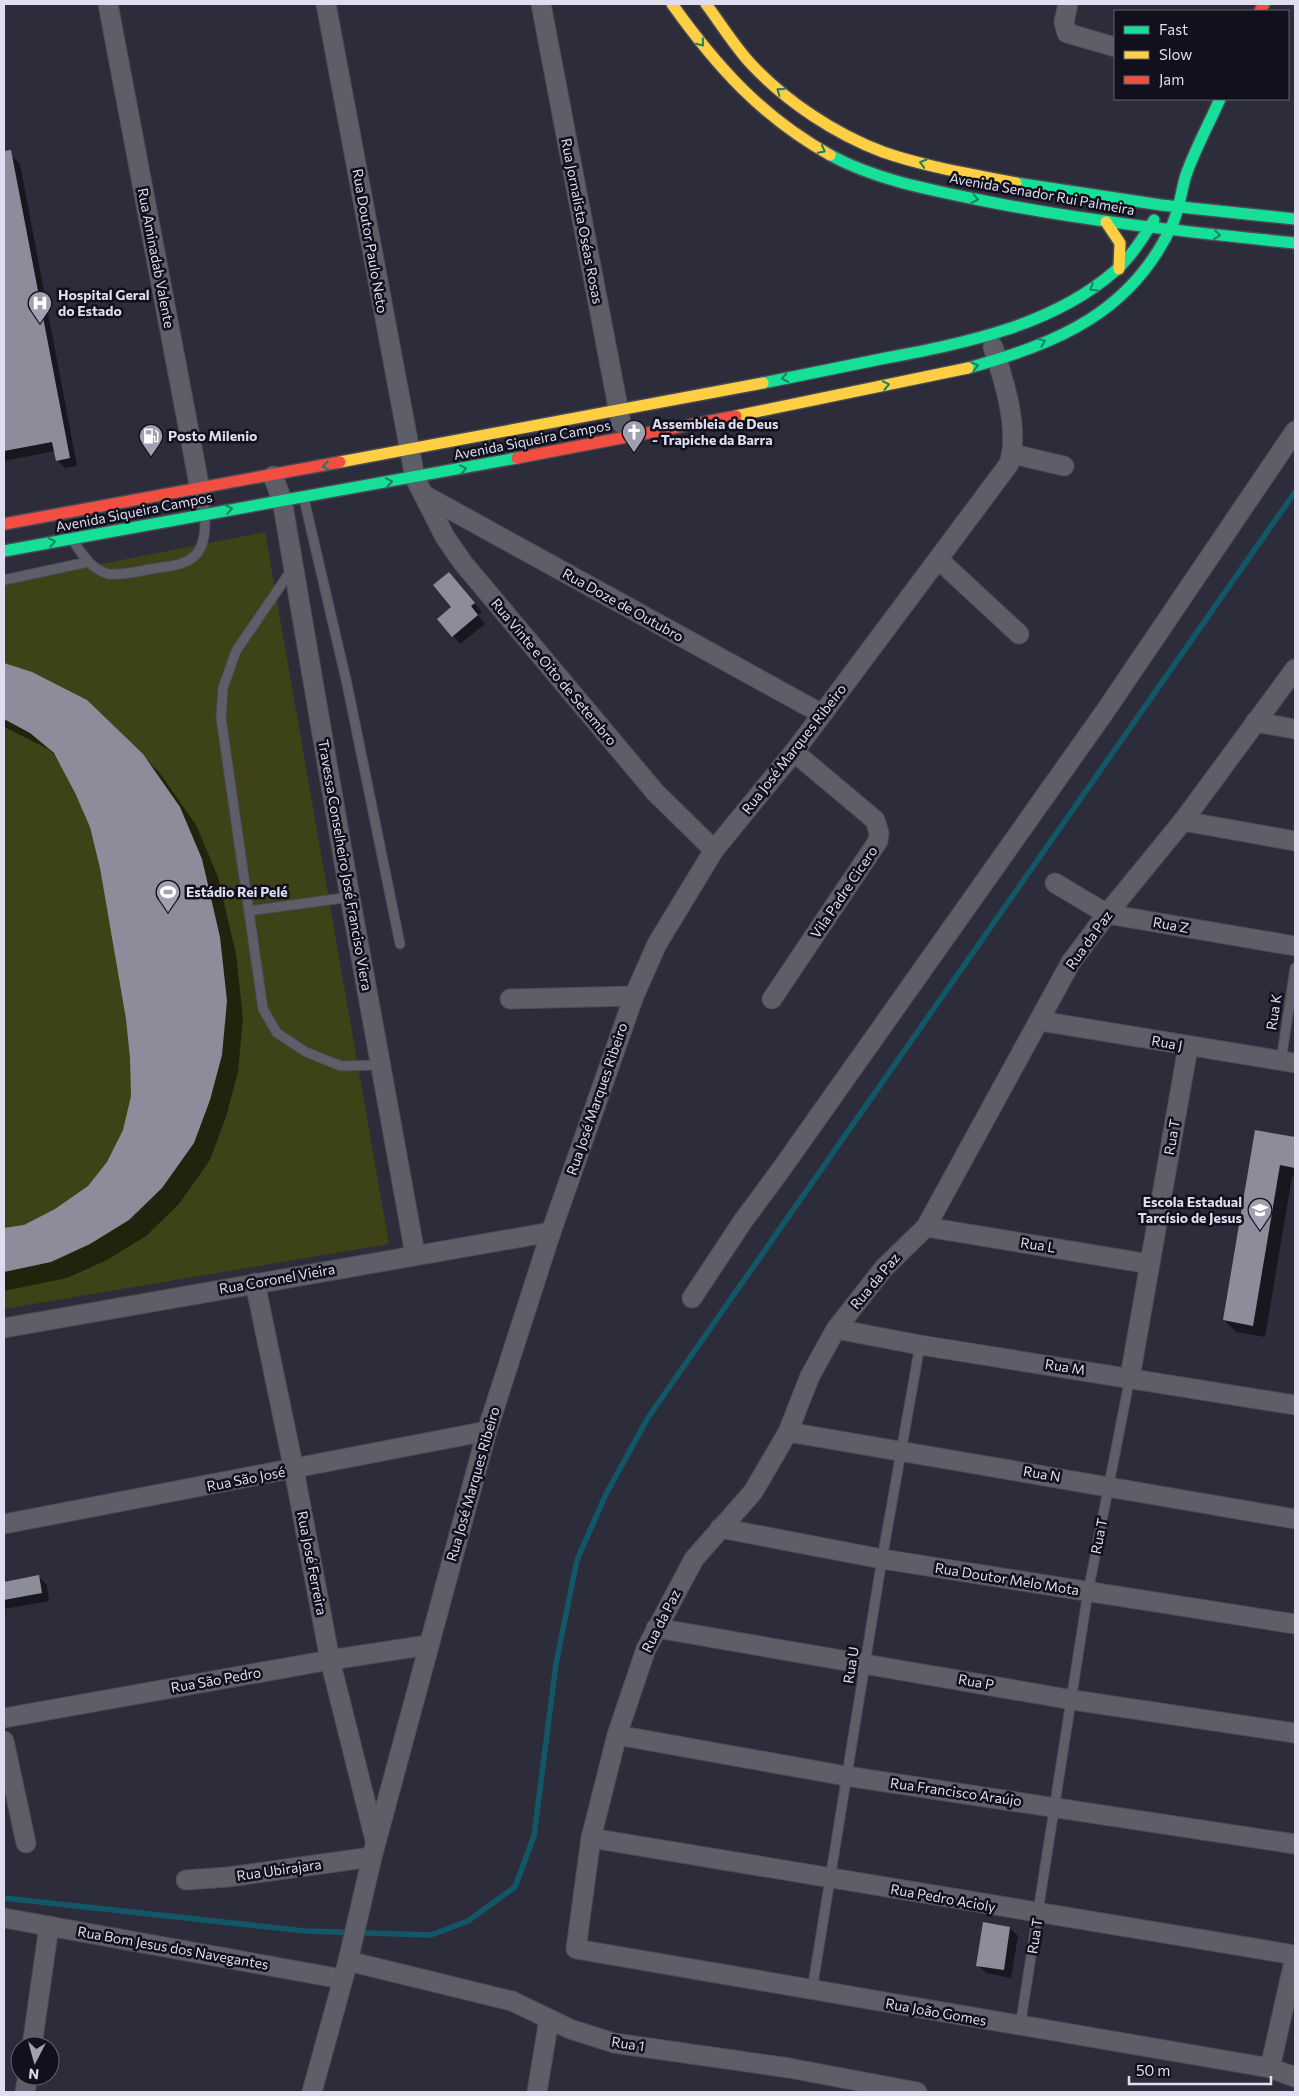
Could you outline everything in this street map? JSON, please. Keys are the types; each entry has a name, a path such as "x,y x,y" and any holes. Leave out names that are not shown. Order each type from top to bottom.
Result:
{"main road":[{"name":"Avenida Senador Rui Palmeira","path":"672,4 727,76 758,106 817,148 870,173 918,187 1016,208 1150,228 1295,243"},
{"name":"Avenida Senador Rui Palmeira","path":"706,4 750,63 774,87 838,132 883,152 936,167 1045,189 1161,205 1295,219"},
{"path":"1161,205 1183,186 1220,100"},
{"name":"Avenida Siqueira Campos","path":"4,524 93,521 205,513 304,497 415,478 623,438 952,372 997,360 1085,323 1110,307 1132,287 1169,230 1180,207 1183,186"},
{"name":"Avenida Siqueira Campos","path":"4,551 71,538 93,521 199,487 273,476 619,411 944,346 988,335 1024,323 1074,300 1098,286 1119,269 1136,250 1150,228 1161,205"},
{"path":"1106,222 1117,235 1121,244 1119,269"}],"street":[{"name":"Rua Aminadab Valente","path":"108,4 205,513"},
{"name":"Rua Doutor Paulo Neto","path":"326,4 415,478"},
{"name":"Rua Jornalista Oséas Rosas","path":"541,4 623,438"},
{"path":"1068,4 1064,22 1067,33 1114,47"},
{"path":"988,335 997,360 1010,414 1014,443 1013,454 1064,466"},
{"path":"692,1298 743,1221 1106,710 1295,431"},
{"name":"Rua José Marques Ribeiro","path":"312,2092 428,1645 488,1431 551,1232 634,996 656,944 714,850 794,752 822,714 946,566 1009,464 1013,454"},
{"name":"Travessa Conselheiro José Franciso Viera","path":"273,476 282,500 350,897 415,1254"},
{"name":"Rua Vinte e Oito de Setembro","path":"415,478 445,537 463,563 655,792 714,850"},
{"name":"Rua Doze de Outubro","path":"424,495 822,714"},
{"path":"946,566 1019,634"},
{"name":"Rua da Paz","path":"576,1949 591,1838 617,1735 646,1649 694,1559 752,1492 788,1432 810,1376 836,1329 884,1268 926,1227 1071,962 1107,914 1183,822 1295,669"},
{"path":"1255,722 1295,729"},
{"name":"Vila Padre Cicero","path":"772,1000 878,841 880,833 875,820 794,752"},
{"path":"1183,822 1295,841"},
{"name":"Rua Z","path":"1055,883 1107,914 1295,946"},
{"path":"510,999 634,996"},
{"name":"Rua J","path":"1040,1021 1188,1047 1288,1062"},
{"name":"Rua T","path":"1130,1377 1188,1047"},
{"name":"Rua L","path":"926,1227 1150,1264"},
{"name":"Rua Coronel Vieira","path":"4,1328 255,1282 551,1232"},
{"name":"Rua José Ferreira","path":"255,1282 294,1470 330,1660 374,1849"},
{"name":"Rua M","path":"836,1329 920,1345 1130,1377 1295,1405"},
{"name":"Rua São José","path":"4,1524 294,1470 488,1431"},
{"name":"Rua N","path":"788,1432 1295,1518"},
{"name":"Rua Doutor Melo Mota","path":"720,1528 882,1559 1295,1624"},
{"name":"Rua P","path":"656,1628 866,1662 1073,1700 1295,1733"},
{"name":"Rua São Pedro","path":"4,1718 330,1660 428,1645"},
{"name":"Rua Francisco Araújo","path":"617,1735 846,1776 1295,1844"},
{"path":"4,1741 26,1843"},
{"name":"Rua Pedro Acioly","path":"591,1838 1295,1956"},
{"name":"Rua Ubirajara","path":"186,1880 228,1877 374,1849"},
{"name":"Rua Bom Jesus dos Navegantes","path":"4,1918 49,1926 346,1966"},
{"path":"33,2036 49,1926"},
{"name":"Rua João Gomes","path":"576,1949 1020,2027 1270,2068 1295,2077"},
{"path":"1270,2068 1295,1956"},
{"name":"Rua 1","path":"346,1966 512,2001 590,2037 614,2043 789,2068 917,2092"},
{"path":"537,2092 549,2019"}],"lane":[{"path":"304,497 348,684 400,944"},
{"path":"71,538 88,562 101,572 116,575 180,565 193,559 201,549 206,536 205,513"},
{"path":"4,580 88,562"},
{"path":"293,567 236,651 223,688 221,718 263,1009 277,1033 306,1052 341,1066 380,1065"},
{"path":"249,911 350,897"},
{"name":"Rua K","path":"1288,1062 1295,968"},
{"name":"Rua U","path":"812,1990 882,1559 903,1450 920,1345"},
{"name":"Rua T","path":"1020,2027 1039,1914 1054,1806 1073,1700 1088,1592 1130,1377"}],"green space":[{"name":"Estádio Rei Pelé","path":"265,532 389,1244 4,1309 4,583"}],"building":[{"path":"11,150 70,458 56,461 52,442 4,451 4,151"},
{"path":"449,572 475,603 471,606 478,615 452,637 437,619 451,607 433,585"},
{"path":"4,663 32,672 87,700 143,754 180,807 202,859 220,937 227,1001 222,1055 210,1100 194,1143 162,1188 129,1220 90,1244 51,1262 4,1272 4,1228 24,1225 55,1209 88,1186 107,1162 123,1130 131,1096 126,1019 100,868 90,827 54,753 30,733 4,719"},
{"path":"1255,1130 1295,1137 1295,1168 1280,1165 1253,1326 1223,1320"},
{"path":"39,1575 42,1593 4,1600 4,1582"},
{"path":"983,1922 1010,1927 1004,1970 976,1966"}],"waterway":[{"path":"4,1898 305,1931 431,1935 468,1921 515,1887 534,1836 556,1664 577,1560 606,1494 649,1416 1295,492"}],"traffic: fast":[{"path":"968,368 1062,335 1089,320 1114,302 1136,280 1156,254 1173,223 1190,165 1220,100"},
{"path":"830,155 882,177 1015,207 1135,225 1295,243"},
{"path":"1016,183 1161,205 1295,219"},
{"path":"763,383 946,346 1006,330 1036,319 1064,306 1090,290 1121,266 1154,220"},
{"path":"4,551 517,458"}],"traffic: slow":[{"path":"672,4 706,49 742,89 783,124 830,155"},
{"path":"706,4 740,51 766,79 780,92 813,116 847,136 883,152 916,162 1016,183"},
{"path":"1106,222 1120,243 1119,269"},
{"path":"736,416 968,368"},
{"path":"340,462 763,383"}],"traffic: jam":[{"path":"1261,10 1264,4"},
{"path":"517,458 736,416"},
{"path":"4,524 340,462"}],"place":[{"name":"Hospital Geral do Estado","path":"40,324"},
{"name":"Assembleia de Deus - Trapiche da Barra","path":"634,453"},
{"name":"Posto Milenio","path":"151,457"},
{"name":"Estádio Rei Pelé","path":"168,913"},
{"name":"Escola Estadual Tarcísio de Jesus","path":"1260,1231"}]}
